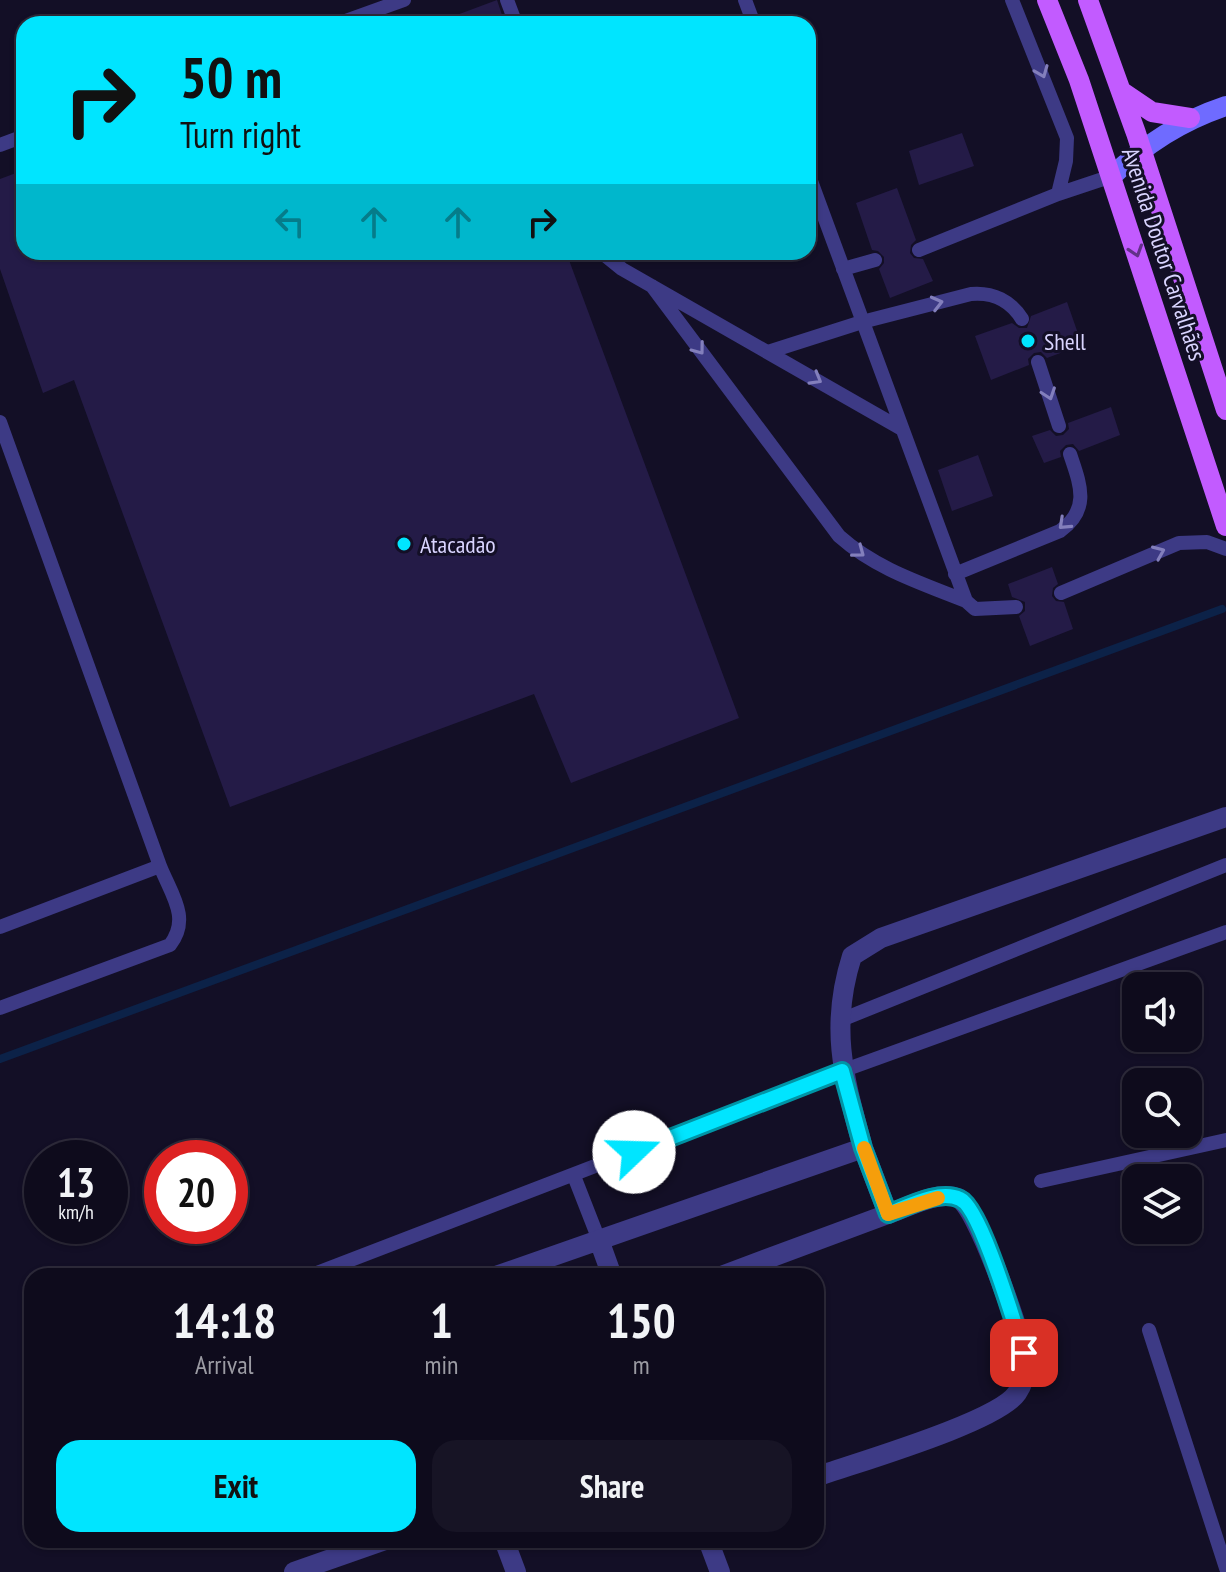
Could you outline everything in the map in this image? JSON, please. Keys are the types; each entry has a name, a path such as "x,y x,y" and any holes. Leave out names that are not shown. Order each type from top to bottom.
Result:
{"main road":[{"name":"Avenida Doutor Carvalhães","path":"1047,0 1112,176 1226,526"},
{"path":"1088,0 1226,410"},
{"path":"1121,91 1152,112 1190,118"},
{"path":"1112,176 1140,152 1190,118 1226,106"}],"street":[{"path":"888,1214 863,1148 842,1071 842,988 852,956 881,938 1226,818"},
{"path":"519,1268 863,1148"},
{"path":"743,1268 946,1196 968,1204 982,1231 1024,1353 1025,1375 1016,1396 989,1415 824,1474"},
{"path":"599,1240 609,1268"},
{"path":"294,1572 362,1548"},
{"path":"507,1548 516,1572"},
{"path":"711,1548 720,1572"}],"lane":[{"path":"359,16 404,0"},
{"path":"1012,0 1067,138 1066,161 1058,194"},
{"path":"919,250 1058,194 1112,176"},
{"path":"816,195 966,601"},
{"path":"613,260 652,286 900,428"},
{"path":"843,269 875,260"},
{"path":"652,286 839,536 861,555 886,569 966,601 975,609 1016,607"},
{"path":"768,352 862,322 977,293 1007,302 1022,319"},
{"path":"1038,362 1059,426"},
{"path":"0,422 182,920 178,935 170,945 0,1008"},
{"path":"955,574 1060,531 1068,524 1082,494 1070,454"},
{"path":"1061,593 1179,543 1207,542 1226,549"},
{"path":"841,1020 1226,865"},
{"path":"0,927 160,866"},
{"path":"330,1268 842,1071 1226,932"},
{"path":"1041,1181 1226,1140"},
{"path":"574,1176 599,1240"},
{"path":"1149,1330 1226,1568"}],"building":[{"path":"497,0 502,16 454,16"},
{"path":"962,133 974,166 919,185 909,151"},
{"name":"Atacadão","path":"16,173 16,260 569,260 739,718 571,783 534,694 230,807 74,380 43,393 0,269 0,179"},
{"path":"897,188 916,240 911,245 910,253 914,258 923,259 933,281 890,298 879,269 884,257 872,250 856,203"},
{"name":"Shell","path":"1067,302 1082,345 1047,358 1041,352 1034,353 1028,359 1029,365 991,380 975,336 1012,323 1019,328 1027,328 1031,316"},
{"path":"1111,407 1120,435 1079,451 1073,444 1066,445 1060,451 1061,457 1044,463 1032,436 1050,430 1056,436 1063,435 1069,429 1068,423"},
{"path":"978,455 993,496 952,511 938,470"},
{"path":"1052,567 1058,584 1053,588 1052,596 1056,601 1064,602 1073,629 1030,646 1019,616 1025,611 1025,602 1012,597 1008,584"}],"waterway":[{"path":"0,1059 1222,609"}],"slow traffic":[{"path":"864,1148 888,1214 938,1198"}],"place":[{"name":"Shell","path":"1028,341"},
{"name":"Atacadão","path":"404,544"}],"route":[{"path":"634,1152 842,1071 863,1148 888,1214 946,1196 968,1204 982,1231 1024,1353"}]}
